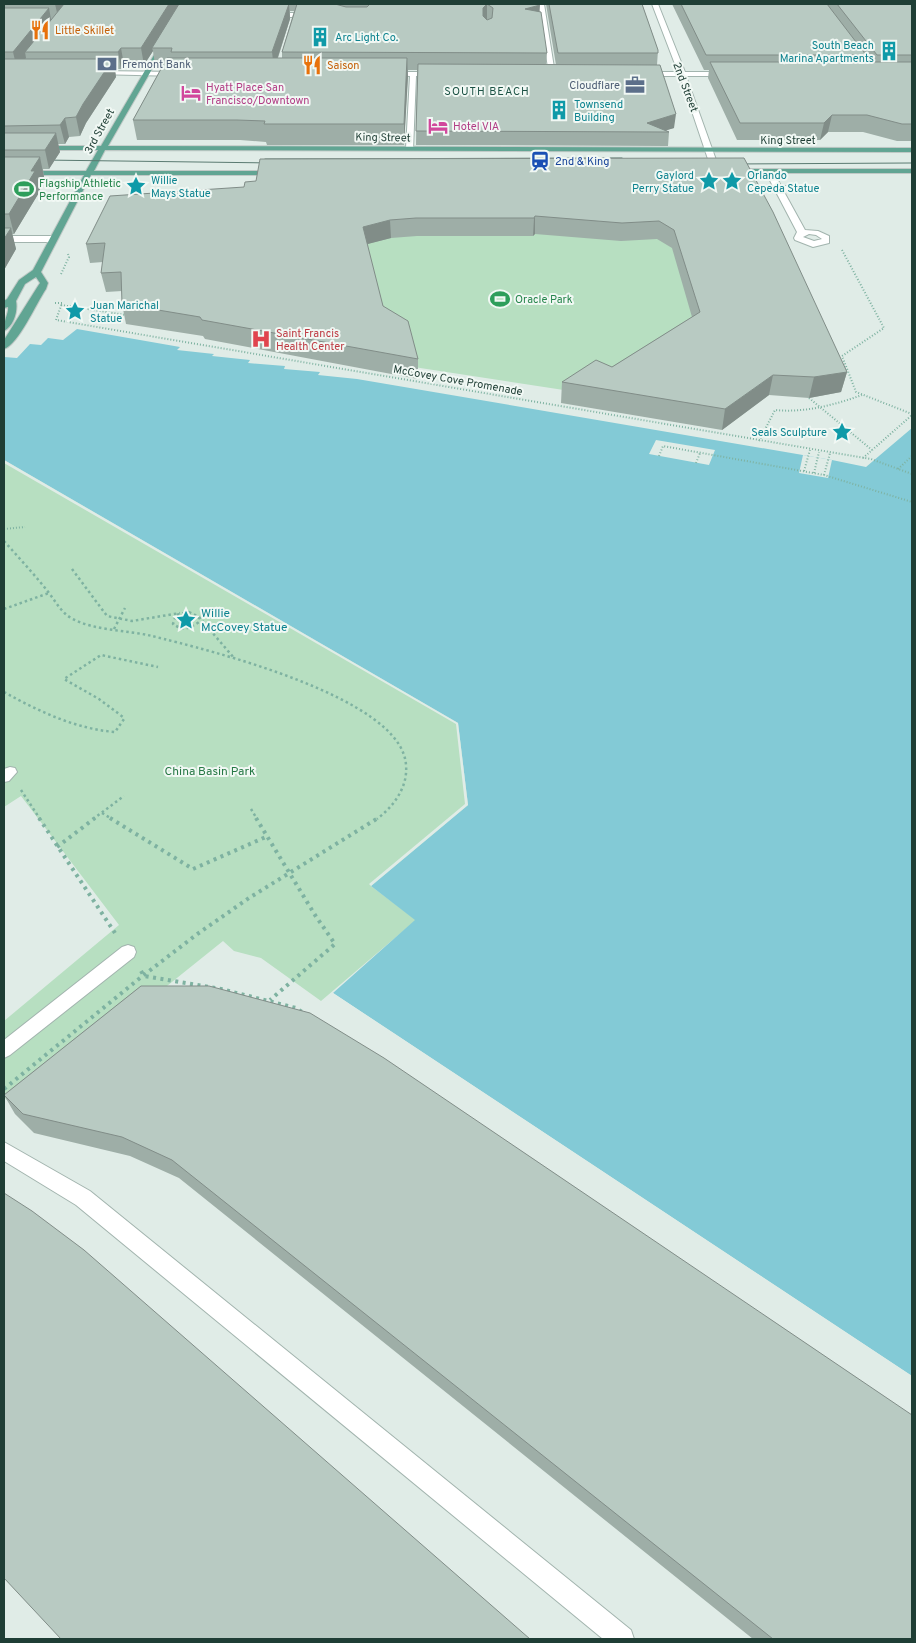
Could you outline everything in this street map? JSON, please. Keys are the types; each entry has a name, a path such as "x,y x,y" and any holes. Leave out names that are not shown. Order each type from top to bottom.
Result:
{"main road":[{"name":"3rd Street","path":"4,328 13,311 8,303 22,282 37,272 102,148 168,36"},
{"name":"King Street","path":"4,148 912,150"},
{"path":"708,171 912,171"},
{"path":"4,173 286,173"},
{"path":"4,346 15,334 33,300 41,293 44,283 37,272"}],"street":[{"path":"268,4 264,14 295,17 323,15"},
{"path":"541,4 552,74"},
{"name":"2nd Street","path":"655,4 716,171"},
{"path":"537,25 545,25"},
{"path":"538,33 546,33"},
{"path":"86,73 186,74"},
{"path":"384,74 442,74"},
{"path":"410,148 413,74"},
{"path":"542,74 561,74"},
{"path":"639,74 738,74"},
{"path":"769,171 802,233 797,237 802,241 813,244 822,243"},
{"path":"778,188 811,188"},
{"path":"4,239 53,239"},
{"path":"4,1050 128,952"},
{"path":"4,1151 83,1198 622,1639"}],"path":[{"path":"822,243 842,251 884,328 842,356 856,392 912,414 862,458"},
{"name":"McCovey Cove Promenade","path":"126,315 62,304 56,320 875,460 912,474"},
{"path":"758,441 775,410 788,412 863,395"},
{"path":"809,398 872,450"},
{"path":"659,456 663,446 700,452 829,476 912,502"},
{"path":"804,471 810,450"},
{"path":"696,463 700,452"},
{"path":"814,473 820,452"},
{"path":"824,475 830,453"},
{"path":"898,469 912,456"},
{"path":"4,529 25,527"},
{"path":"4,541 49,593 59,608 71,618 114,630 150,636 286,675 358,709 389,730 399,743 407,760 408,774 396,799 371,824 289,872 206,928 4,1088"},
{"path":"72,569 107,616 132,621 189,612 199,616 235,659"},
{"path":"4,610 49,593"},
{"path":"114,630 125,608"},
{"path":"180,614 174,618 173,624 181,629 194,626 199,622 199,616"},
{"path":"4,692 42,712 74,723 115,732 124,719 123,716 99,699 64,679 101,656 158,667"},
{"path":"7,774 144,976 185,981 270,1000 296,1008 304,1013"},
{"path":"57,847 124,796"},
{"path":"251,809 335,944 270,1000"},
{"path":"102,813 193,869 268,836"}],"green space":[{"name":"Oracle Park","path":"747,183 675,407 244,341 246,234"},
{"name":"China Basin Park","path":"4,460 458,723 468,805 371,886 416,920 321,1001 261,958 234,951 223,941 15,1108 4,1097 4,1021 119,925 21,796 4,807"}],"water":[{"path":"77,329 180,347 177,350 250,360 248,363 285,366 284,369 320,372 318,375 357,379 866,467 912,428 912,1376 333,993 415,920 371,886 468,805 458,723 4,460 4,357 17,358 30,344 41,345 48,338 63,340"}],"pier":[{"path":"656,440 715,450 709,465 649,454"},
{"path":"803,455 832,460 828,478 799,473"},
{"path":"4,460 458,723 468,805 371,886 369,884 465,804 456,724 4,463"},
{"path":"333,993 912,1376 912,1378 336,999 331,995"}],"building":[{"path":"64,4 169,4 141,48 121,48 118,52 25,52"},
{"path":"179,4 289,4 272,52 171,52 172,48 152,48"},
{"path":"297,4 335,4 346,7 367,7 370,4 487,4 539,4 525,9 541,12 547,53 282,52","holes":["487,4 493,8 492,18 487,20 483,16 483,8"]},
{"path":"549,4 642,4 658,53 558,53"},
{"path":"681,4 827,4 866,55 706,55"},
{"path":"837,4 912,4 912,55 877,55"},
{"path":"4,8 49,8 13,52 4,52"},
{"path":"167,58 407,58 404,124 264,124 265,121 237,120 133,120"},
{"path":"4,59 113,59 76,117 65,118 60,125 4,126"},
{"path":"710,62 912,62 912,124 902,124 867,115 832,115 824,123 740,123"},
{"path":"418,64 660,65 676,114 647,123 669,132 416,131"},
{"path":"4,133 56,133 45,150 4,150"},
{"path":"4,157 40,157 31,171 35,171 9,214 4,214"},
{"path":"744,158 773,212 847,372 814,377 773,375 725,409 562,382 596,360 612,367 700,312 674,230 659,221 622,223 535,216 534,218 416,218 390,220 363,227 383,306 408,321 418,359 122,304 121,272 101,273 105,243 86,244 110,196 244,187 245,182 256,181 260,159"},
{"path":"4,228 11,228 4,239"},
{"path":"141,986 209,986 310,1013 384,1058 912,1415 912,1639 773,1639 172,1160 122,1137 23,1114 4,1095"},
{"path":"4,1193 32,1211 84,1250 530,1639 61,1639 4,1578"}],"tram line":[{"path":"265,159 622,158"},
{"path":"41,160 274,163"},
{"path":"734,164 912,163"}],"place":[{"name":"Little Skillet","path":"40,30"},
{"name":"Arc Light Co.","path":"320,37"},
{"name":"South Beach Marina Apartments","path":"889,51"},
{"name":"Fremont Bank","path":"107,64"},
{"name":"Saison","path":"312,65"},
{"name":"Cloudflare","path":"635,85"},
{"name":"Hyatt Place San Francisco/Downtown","path":"191,93"},
{"name":"Townsend Building","path":"559,110"},
{"name":"Hotel VIA","path":"438,126"},
{"name":"2nd & King","path":"540,161"},
{"name":"Gaylord Perry Statue","path":"709,181"},
{"name":"Orlando Cepeda Statue","path":"732,181"},
{"name":"Willie Mays Statue","path":"136,186"},
{"name":"Flagship Athletic Performance","path":"24,189"},
{"name":"Oracle Park","path":"500,299"},
{"name":"Juan Marichal Statue","path":"75,311"},
{"name":"Saint Francis Health Center","path":"261,339"},
{"name":"Seals Sculpture","path":"842,432"},
{"name":"Willie McCovey Statue","path":"186,620"}],"district":[{"name":"SOUTH BEACH","path":"487,91"}]}
